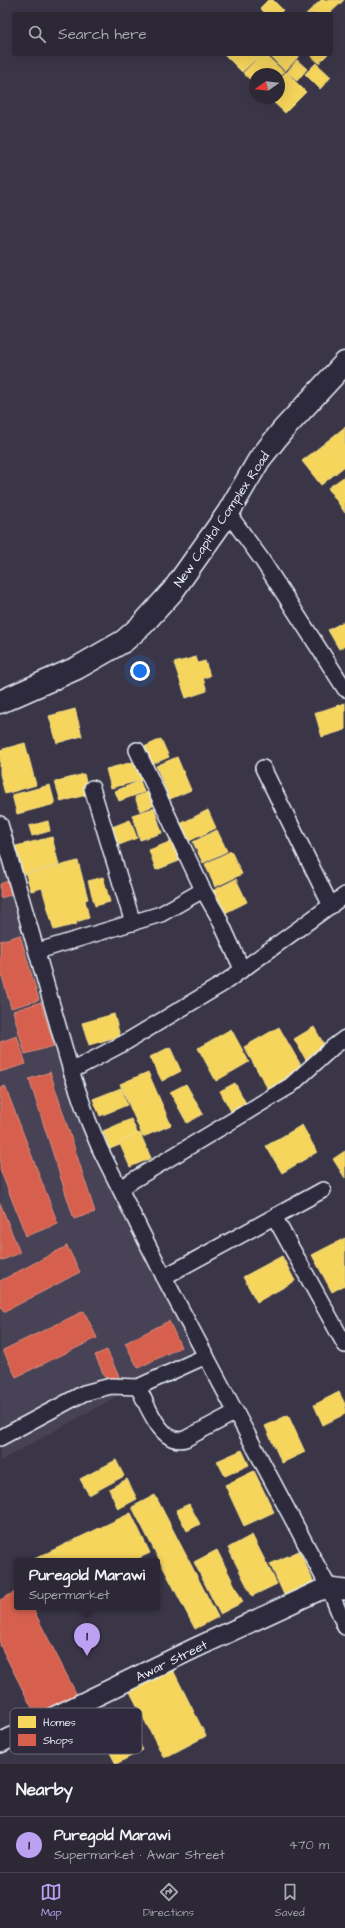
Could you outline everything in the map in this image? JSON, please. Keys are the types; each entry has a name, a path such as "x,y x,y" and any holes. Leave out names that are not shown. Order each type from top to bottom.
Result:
{"main road":[{"name":"New Capitol Complex Road","path":"0,702 77,668 124,641 142,625 172,592 228,513 259,460 282,431 345,363"}],"street":[{"path":"228,513 262,560 345,689"},
{"path":"137,750 202,890 218,916 242,969"},
{"path":"263,768 331,906"},
{"path":"92,788 133,924"},
{"path":"0,824 38,951 71,1070 88,1120 164,1277 236,1412 337,1589 345,1627"},
{"path":"38,951 133,924 161,914 202,890"},
{"path":"71,1070 126,1042 224,982 345,895"},
{"path":"120,1188 290,1086 345,1038"},
{"path":"164,1277 275,1218 323,1190"},
{"path":"275,1218 345,1345"},
{"path":"0,1438 84,1393 111,1386 138,1387 206,1356"},
{"path":"138,1387 162,1432 169,1438 178,1442 185,1440 236,1412"},
{"name":"Awar Street","path":"72,1708 193,1649 318,1591 337,1589"},
{"name":"Awar Street","path":"0,1743 10,1738"}],"shaded area":[{"path":"0,843 69,1091 195,1353 0,1461"}],"building: Homes":[{"path":"268,0 273,0 283,10 281,12 264,12 260,8"},
{"path":"321,0 344,0 331,12 308,12"},
{"path":"226,56 258,56 242,72"},
{"path":"259,56 267,56 280,68 249,68 249,78 243,73"},
{"path":"270,56 299,56 285,71 285,68 282,68"},
{"path":"311,56 326,56 319,63"},
{"path":"297,60 307,69 297,81 287,72"},
{"path":"316,63 331,77 320,89 305,74"},
{"path":"286,72 306,92 285,113 275,104 285,104"},
{"path":"345,427 345,466 321,485 302,461"},
{"path":"345,476 345,513 328,488"},
{"path":"345,621 345,646 339,649 328,630"},
{"path":"196,657 198,663 205,661 210,676 203,678 207,691 186,698 174,663"},
{"path":"345,703 345,730 322,737 315,713"},
{"path":"75,709 82,736 57,743 49,716"},
{"path":"161,739 169,757 148,766 140,749"},
{"path":"25,743 36,785 5,794 0,774 0,750"},
{"path":"177,757 191,790 170,799 156,766"},
{"path":"137,761 142,780 111,788 106,769"},
{"path":"84,774 89,794 61,802 55,782"},
{"path":"140,781 144,792 119,801 115,791"},
{"path":"50,785 55,804 17,814 12,795"},
{"path":"148,792 153,806 140,811 135,797"},
{"path":"154,808 162,833 140,840 132,815"},
{"path":"208,810 216,828 183,844 174,827"},
{"path":"130,820 137,838 119,845 112,827"},
{"path":"48,821 50,831 32,836 29,826"},
{"path":"217,830 227,851 203,863 193,842"},
{"path":"52,837 59,865 23,874 16,846"},
{"path":"172,841 179,861 156,870 149,850"},
{"path":"231,851 242,874 215,887 205,864"},
{"path":"78,861 88,899 85,900 89,918 76,922 77,924 54,930 42,888 31,891 26,874"},
{"path":"103,877 110,902 95,906 88,881"},
{"path":"236,879 247,902 219,916 208,893"},
{"path":"114,1014 120,1036 89,1045 82,1023"},
{"path":"279,1027 303,1069 268,1089 244,1047"},
{"path":"314,1027 326,1048 306,1060 294,1039"},
{"path":"231,1029 249,1062 216,1081 198,1048"},
{"path":"170,1047 181,1071 162,1081 150,1057"},
{"path":"148,1072 171,1125 143,1137 120,1084"},
{"path":"235,1083 248,1107 233,1115 220,1091"},
{"path":"186,1084 203,1114 187,1123 170,1092"},
{"path":"121,1088 127,1105 100,1116 93,1099"},
{"path":"131,1119 139,1137 110,1149 103,1131"},
{"path":"302,1125 317,1152 282,1173 266,1146"},
{"path":"140,1133 151,1158 130,1167 119,1142"},
{"path":"345,1151 345,1178 333,1159"},
{"path":"345,1238 345,1285 332,1292 312,1255"},
{"path":"282,1256 295,1281 257,1302 243,1277"},
{"path":"339,1392 345,1404 345,1414 323,1425 314,1405"},
{"path":"288,1415 305,1452 282,1463 265,1426"},
{"path":"242,1450 249,1465 225,1476 217,1461"},
{"path":"116,1460 124,1476 89,1495 80,1479"},
{"path":"254,1471 274,1512 244,1526 225,1485"},
{"path":"127,1479 137,1499 118,1509 109,1489"},
{"path":"155,1495 218,1617 195,1629 160,1561 160,1558 158,1558 132,1507"},
{"path":"189,1504 200,1524 187,1531 176,1510"},
{"path":"131,1513 150,1553 139,1558 36,1558"},
{"path":"252,1535 277,1584 252,1596 228,1548"},
{"path":"217,1550 243,1602 220,1614 194,1562"},
{"path":"299,1551 315,1585 286,1599 270,1564"},
{"path":"171,1666 206,1736 164,1758 142,1715 142,1708 138,1708 128,1688"},
{"path":"111,1754 135,1754 116,1764"}],"building: Shops":[{"path":"8,881 11,895 0,898 0,884"},
{"path":"20,935 39,1000 11,1008 0,969 0,941"},
{"path":"41,1002 54,1046 25,1054 13,1011"},
{"path":"17,1036 26,1064 0,1072 0,1042"},
{"path":"50,1072 95,1212 74,1219 29,1079"},
{"path":"5,1086 58,1224 26,1236 0,1169 0,1088"},
{"path":"0,1203 20,1253 0,1261"},
{"path":"67,1246 80,1272 4,1312 0,1305 0,1281"},
{"path":"84,1311 97,1338 16,1377 3,1350"},
{"path":"169,1321 181,1347 138,1368 125,1343"},
{"path":"107,1350 120,1379 108,1384 95,1355"},
{"path":"14,1593 14,1610 34,1610 78,1697 57,1708 32,1708 0,1645 0,1600"}],"place":[{"name":"Puregold Marawi","path":"87,1656"}]}
